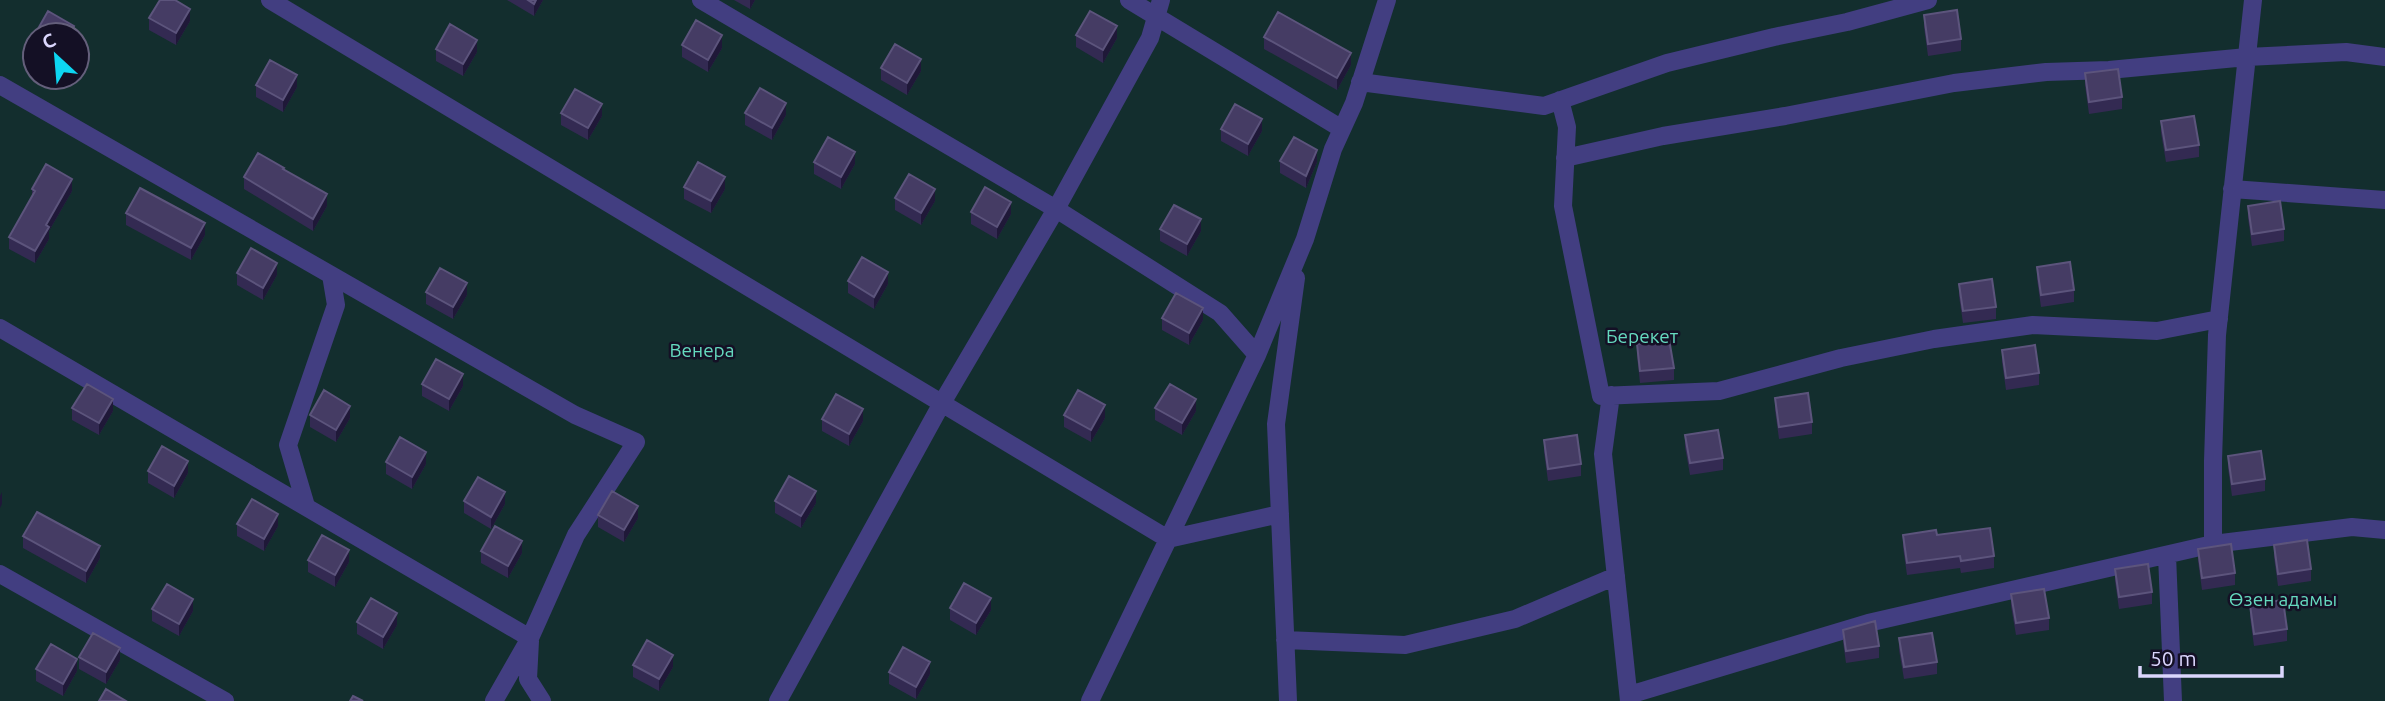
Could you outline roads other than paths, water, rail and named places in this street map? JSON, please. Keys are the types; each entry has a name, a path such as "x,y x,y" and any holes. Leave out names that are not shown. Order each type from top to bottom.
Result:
{"street":[{"path":"270,0 1168,539 1280,514"},
{"path":"701,0 1056,209 1220,313 1257,355"},
{"path":"1129,0 1158,8 1342,129"},
{"path":"1090,701 1257,355 1300,253 1333,149 1360,82 1387,0"},
{"path":"1360,82 1544,106 1667,63 1774,37 1847,23 1928,0"},
{"path":"2213,544 2213,461 2219,319 2253,0"},
{"path":"778,701 942,403 1056,209 1150,38 1158,8"},
{"path":"1564,158 1662,136 1785,116 1954,83 2046,72 2109,70 2246,57 2346,52 2385,57"},
{"path":"0,85 575,415 636,442 576,535 530,638 494,701"},
{"path":"1560,100 1567,127 1563,206 1606,395 1603,454 1629,698 1868,623 2213,544 2352,527 2385,530"},
{"path":"2232,189 2385,200"},
{"path":"1288,701 1276,424 1300,253"},
{"path":"306,506 288,446 336,305 331,275"},
{"path":"1606,395 1718,391 1854,355 1934,339 2033,325 2157,331 2219,319"},
{"path":"0,328 530,638"},
{"path":"2167,555 2172,701"},
{"path":"0,574 225,701"},
{"path":"1285,640 1405,645 1515,619 1616,576"},
{"path":"530,638 528,679 542,701"}],"park label":[{"name":"Берекет","path":"1642,336"},
{"name":"Венера","path":"702,350"},
{"name":"Өзен адамы","path":"2283,599"}]}
